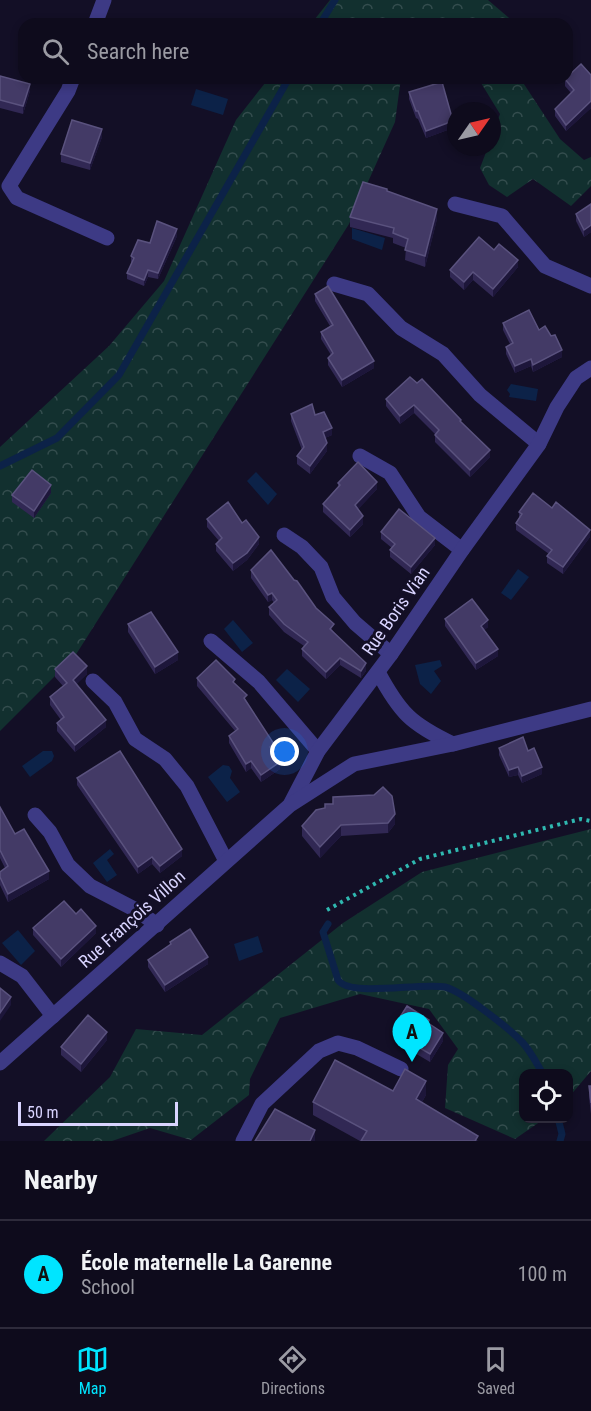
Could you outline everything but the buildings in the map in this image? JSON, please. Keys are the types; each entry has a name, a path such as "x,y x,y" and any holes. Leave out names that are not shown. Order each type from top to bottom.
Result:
{"street":[{"path":"97,18 104,0"},
{"path":"71,85 9,186 16,198 108,238"},
{"path":"454,204 502,216 544,266 591,286"},
{"path":"334,284 368,294 401,328 443,354 480,395 539,444"},
{"name":"Rue Boris Vian","path":"318,751 392,654 462,550 539,444 557,407 576,378 591,368"},
{"path":"360,456 390,473 419,517 462,550"},
{"path":"284,535 302,547 321,567 333,597 355,623 392,654"},
{"path":"211,641 259,682 318,751"},
{"path":"378,672 394,701 412,720 430,733 453,744"},
{"path":"93,681 115,702 135,740 165,759 187,786 226,861"},
{"name":"Rue François Villon","path":"0,1063 290,805 354,764 453,744 591,709"},
{"name":"Rue François Villon","path":"290,805 318,751"},
{"path":"35,815 50,832 68,865 90,886 138,911 157,925"},
{"path":"0,963 22,976 53,1016"},
{"path":"243,1141 262,1104 319,1051 338,1043 357,1048 401,1069"}],"path":[{"path":"327,909 420,859 581,819 591,821"}],"green space":[{"path":"330,0 488,0 509,18 316,18"},
{"path":"264,84 400,84 395,122 349,224 75,656 0,731 0,447 109,346 164,281 236,120"},
{"path":"482,84 524,84 560,139 584,160 591,157 591,186 571,206 533,179 507,197 489,185 480,168 485,156 501,156 501,102 493,102"},
{"path":"591,829 591,1071 573,1092 573,1069 519,1069 519,1123 538,1123 515,1139 445,1108 448,1065 458,1049 429,1009 360,994 280,1018 250,1079 249,1095 191,1140 150,1128 112,1141 44,1141 110,1077 136,1029 202,1035 343,923 422,872"}],"water":[{"path":"196,89 228,99 223,115 191,105"},
{"path":"352,228 385,238 382,250 352,239"},
{"path":"511,384 538,389 536,401 509,397 507,390"},
{"path":"256,472 277,494 268,505 247,481"},
{"path":"518,569 529,577 511,600 501,593"},
{"path":"233,620 253,643 242,652 224,629"},
{"path":"440,660 442,666 434,671 441,681 431,694 420,684 415,665"},
{"path":"287,669 310,689 298,702 276,680"},
{"path":"43,751 52,751 54,756 52,761 30,777 22,766"},
{"path":"223,765 229,766 232,771 230,778 240,792 227,802 208,777"},
{"path":"110,849 114,854 107,860 117,875 107,882 93,863"},
{"path":"18,930 35,951 21,965 2,943"},
{"path":"258,936 263,952 239,961 234,944"}],"waterway":[{"path":"324,18 335,0"},
{"path":"0,466 57,438 119,375 286,84"},
{"path":"328,924 323,932 338,980 345,985 371,989 434,986 453,990 486,1011 517,1037 529,1050 540,1069"},
{"path":"559,1123 562,1134 560,1141"}],"place":[{"name":"École maternelle La Garenne","path":"412,1062"}]}
